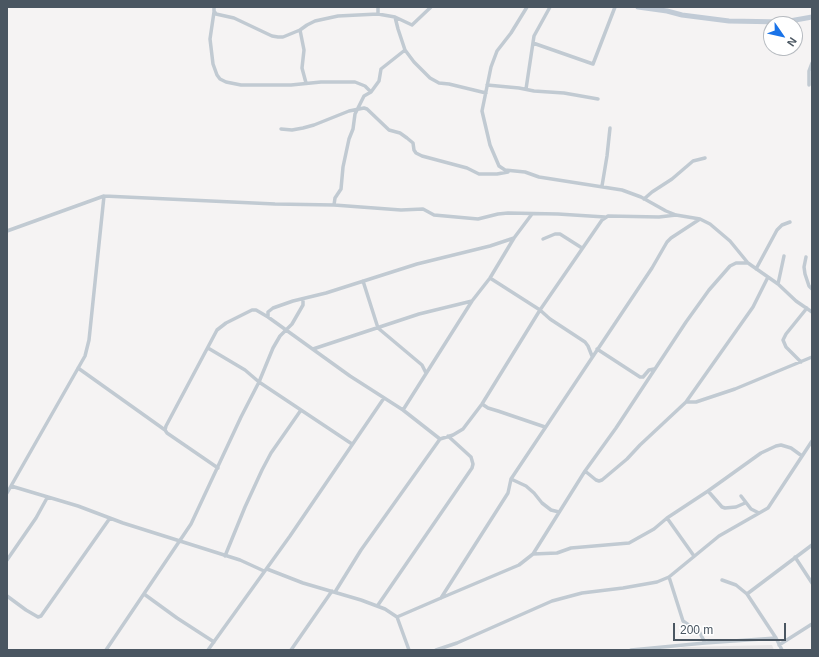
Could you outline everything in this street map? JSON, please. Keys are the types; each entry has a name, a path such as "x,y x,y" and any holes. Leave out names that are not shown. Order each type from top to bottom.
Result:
{"street":[{"path":"378,7 378,14"},
{"path":"214,9 220,15 234,18 272,36 284,37 315,21 338,16 378,14 396,17 412,25 431,7"},
{"path":"527,7 511,33 497,51 491,67 482,111 485,129 499,166 505,170 524,172 539,177 622,190 676,215 700,219 710,224 730,241 748,264 778,284 812,312"},
{"path":"526,89 535,34 550,7"},
{"path":"533,43 593,64 615,7"},
{"path":"638,7 667,9 682,15 729,21 784,22 812,17"},
{"path":"214,9 210,39 213,64 217,76 220,79 226,82 241,85 291,85 321,82 355,82 365,86 371,92"},
{"path":"396,17 398,29 405,50 414,62 436,82 486,93"},
{"path":"300,30 304,50 302,68 306,83"},
{"path":"334,205 335,198 341,189 343,167 353,129 354,119 364,96 371,92 379,81 381,69 405,50"},
{"path":"809,84 812,63"},
{"path":"487,85 526,89 534,92 564,93 598,99"},
{"path":"281,129 292,130 314,126 349,111 359,108 367,109 389,130 400,132 412,143 416,153 422,156 467,168 483,175 502,174 509,171"},
{"path":"602,186 610,128"},
{"path":"644,199 652,192 672,180 694,161 705,158"},
{"path":"7,493 85,356 88,348 104,196"},
{"path":"7,231 104,196 275,204 334,205 401,210 423,209 434,214 473,219 508,213 606,217 659,217 676,215"},
{"path":"403,410 472,301 490,278 514,238 532,214"},
{"path":"291,650 440,439 458,433 466,426 482,404 540,310 582,248 602,220 606,217"},
{"path":"441,598 508,493 511,479 671,238 700,219"},
{"path":"756,269 777,230 782,225 790,222"},
{"path":"543,239 555,234 560,234 582,248"},
{"path":"268,317 268,312 272,308 417,264 490,246 514,238"},
{"path":"778,284 784,256"},
{"path":"806,257 804,268 805,274 809,286 812,289"},
{"path":"397,618 519,565 533,554 585,471 616,428 686,322 718,278 730,266 736,263 748,264"},
{"path":"585,471 596,480 602,480 627,459 686,402 753,307 768,277"},
{"path":"490,278 540,310 550,319 585,342 592,357"},
{"path":"363,281 378,328 422,365 426,373"},
{"path":"106,650 191,524 259,382 273,348 285,330 292,324 303,305 303,299"},
{"path":"313,349 418,314 472,301"},
{"path":"801,362 786,347 783,340 807,308"},
{"path":"165,430 169,417 217,330 239,315 256,310 403,410 440,439"},
{"path":"208,348 245,370 259,382 352,444"},
{"path":"597,349 640,377 643,377 650,370 654,369"},
{"path":"686,402 696,402 735,389 812,357"},
{"path":"78,368 218,468"},
{"path":"208,650 266,570 384,398"},
{"path":"482,404 488,408 498,410 545,427"},
{"path":"225,556 245,507 268,458 301,410"},
{"path":"378,606 472,468 472,457 448,436"},
{"path":"436,650 457,643 552,601 582,593 657,582 669,577 719,536 768,508 812,441"},
{"path":"533,554 557,553 571,548 629,542 654,529 667,518 761,453 776,446 787,447 802,456"},
{"path":"511,479 526,486 534,493 542,504 551,510 559,512"},
{"path":"11,486 78,506 180,542 249,563 303,583 378,606 397,618 409,650"},
{"path":"708,491 722,507 725,508 736,507 745,503"},
{"path":"741,496 751,509 759,513"},
{"path":"7,560 48,498"},
{"path":"7,596 26,610 38,617 41,616 110,518"},
{"path":"667,518 694,556"},
{"path":"747,594 812,545"},
{"path":"796,557 812,583"},
{"path":"669,577 683,621 700,633 704,643"},
{"path":"722,580 736,585 747,594 776,638 782,650"},
{"path":"144,594 214,642"},
{"path":"779,645 812,624"},
{"path":"631,650 776,638"}],"shaded area":[{"path":"772,645 774,650 670,650 684,647"}]}
